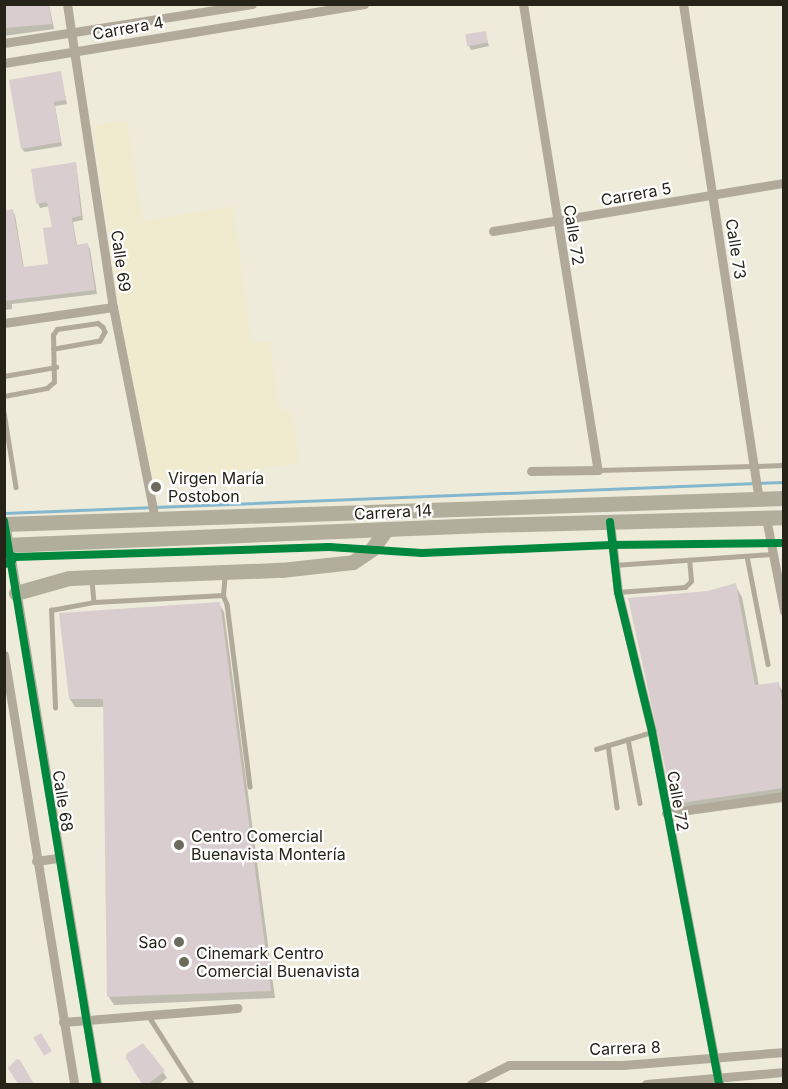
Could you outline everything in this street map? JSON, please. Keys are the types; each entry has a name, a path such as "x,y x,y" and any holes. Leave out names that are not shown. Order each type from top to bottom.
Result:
{"main road":[{"name":"Carrera 14","path":"5,523 153,514 758,494 783,498"},
{"name":"Carrera 14","path":"6,545 783,517"},
{"path":"16,593 34,585 92,577 225,572 353,562 372,549 386,530"}],"street":[{"name":"Calle 69","path":"67,4 113,306 153,514"},
{"name":"Carrera 4","path":"4,43 212,8 252,4"},
{"name":"Carrera 4","path":"4,63 364,4"},
{"name":"Calle 72","path":"523,4 556,223 598,470"},
{"name":"Calle 73","path":"683,4 758,494"},
{"path":"212,8 213,28"},
{"name":"Carrera 5","path":"493,231 556,223 783,183"},
{"path":"4,323 113,306"},
{"path":"531,471 598,470"},
{"path":"766,518 783,611"},
{"name":"Calle 72","path":"610,522 618,592 652,732 712,1058 719,1081"},
{"name":"Calle 68","path":"5,523 6,545 16,593 97,1084"},
{"path":"4,655 74,1084"},
{"path":"666,813 783,796"},
{"path":"36,861 58,858"},
{"path":"63,1022 147,1012 237,1008"},
{"name":"Carrera 8","path":"471,1084 509,1065 623,1065 783,1052"},
{"path":"646,1084 719,1081 783,1072"}],"lane":[{"path":"4,396 47,388 54,382 56,367 54,349 53,335 57,329 98,323 103,327 100,341 54,349"},
{"path":"4,376 56,367"},
{"path":"4,412 16,487"},
{"path":"598,470 755,470 783,465"},
{"path":"614,565 773,554"},
{"path":"747,556 768,664"},
{"path":"618,592 685,587 691,581 689,560"},
{"path":"225,572 223,595 249,787"},
{"path":"92,577 94,602"},
{"path":"55,708 48,616 58,606 223,595"},
{"path":"596,749 652,732"},
{"path":"628,739 640,802"},
{"path":"608,746 617,807"},
{"path":"147,1012 192,1084"}],"shaded area":[{"path":"127,120 143,221 233,206 252,342 270,341 280,412 292,411 301,463 159,482 143,473 93,126"}],"building":[{"path":"4,4 49,4 52,24 4,28"},
{"path":"486,31 488,43 467,46 465,34"},
{"path":"61,71 66,100 54,102 61,142 21,149 9,80"},
{"path":"76,162 81,216 72,218 76,245 88,243 95,290 4,301 4,211 13,209 23,267 48,264 43,228 52,227 47,202 36,204 31,169"},
{"path":"736,583 755,685 779,682 783,705 783,788 673,804 628,598 708,591"},
{"name":"Centro Comercial Buenavista Montería","path":"220,602 271,991 107,997 103,699 69,699 59,613"},
{"path":"41,1033 52,1051 44,1056 33,1038"},
{"path":"143,1043 165,1071 148,1084 142,1084 126,1058 126,1054"},
{"path":"17,1059 20,1060 34,1084 18,1084 8,1068"}],"waterway":[{"path":"4,513 784,482"}],"cycle path":[{"path":"4,521 97,1084"},
{"path":"610,522 618,592 652,732 719,1084"},
{"path":"4,564 11,563 14,557 329,547 422,553 611,545 784,543"}],"place":[{"name":"Virgen María Postobon","path":"156,487"},
{"name":"Centro Comercial Buenavista Montería","path":"179,845"},
{"name":"Sao","path":"179,942"},
{"name":"Cinemark Centro Comercial Buenavista","path":"184,962"}]}
